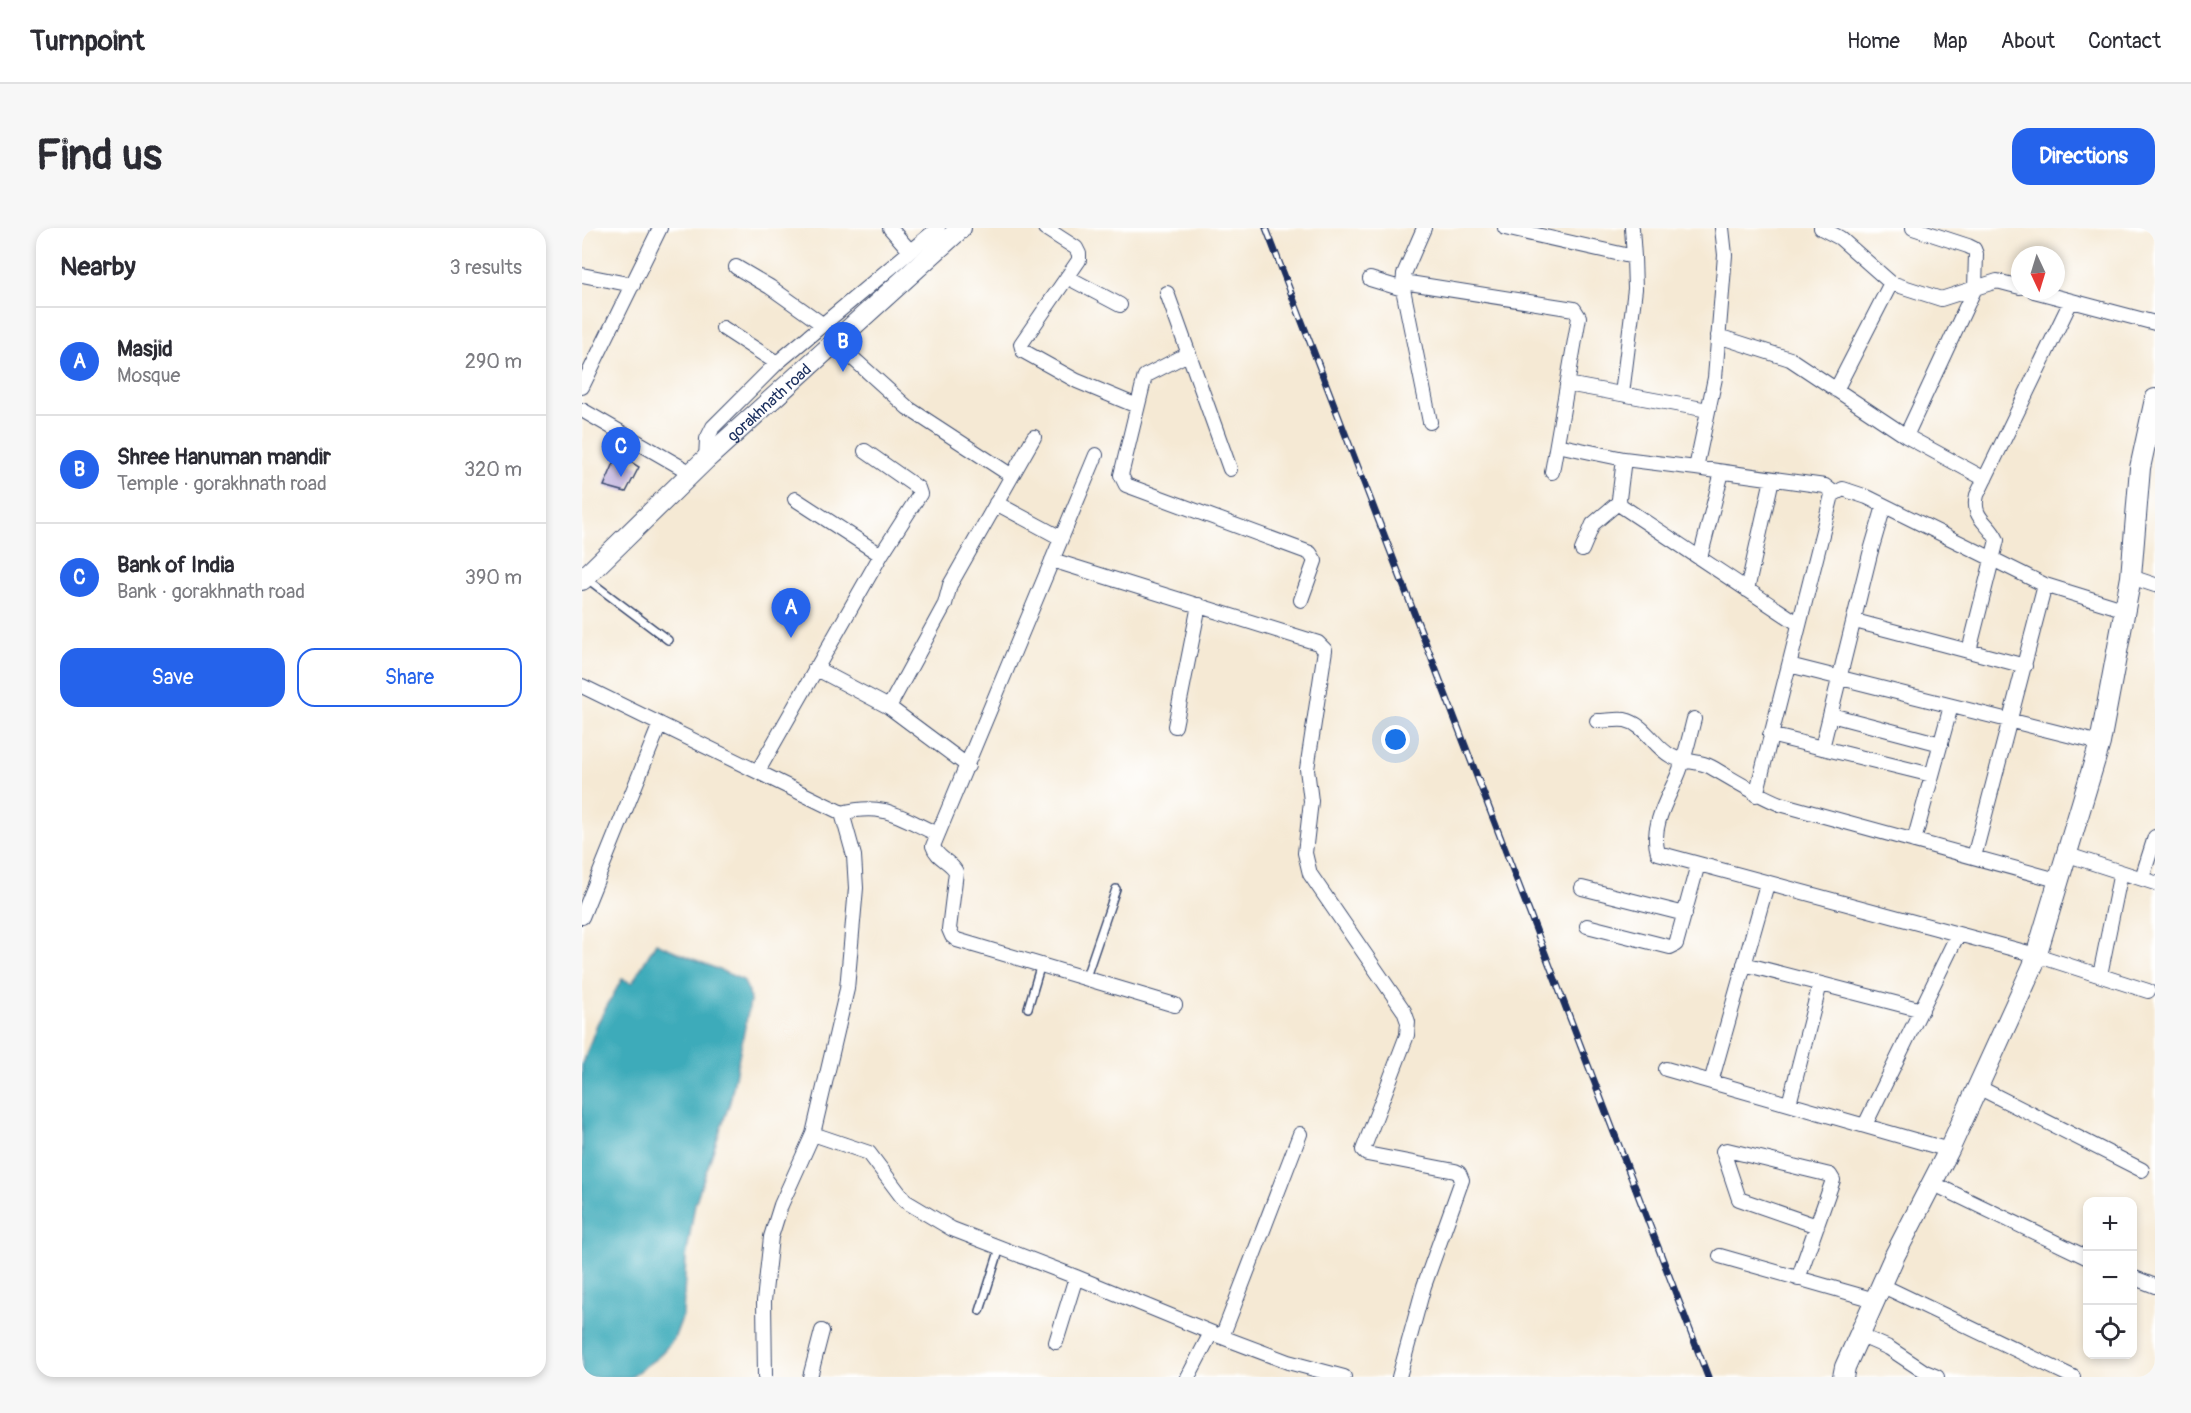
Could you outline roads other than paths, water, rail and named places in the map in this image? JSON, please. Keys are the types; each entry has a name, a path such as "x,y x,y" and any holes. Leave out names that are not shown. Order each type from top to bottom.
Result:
{"street":[{"path":"582,387 660,228"},
{"path":"890,228 910,251"},
{"path":"582,410 699,466 713,427 777,363 938,228"},
{"name":"gorakhnath road","path":"584,578 699,466 961,228"},
{"path":"1045,228 1076,248 1079,260 1021,344 1021,348 1077,381 1137,406"},
{"path":"1424,228 1403,286 1430,422"},
{"path":"1504,228 1558,234 1634,257"},
{"path":"1622,394 1635,289 1632,228"},
{"path":"1696,468 1715,378 1725,255 1722,228"},
{"path":"1821,228 1840,238 1891,283 1941,299 1997,281 2011,285"},
{"path":"1906,436 1975,288 1976,254 1974,249 1913,228"},
{"path":"736,267 770,287 822,324"},
{"path":"582,275 633,285"},
{"path":"1067,277 1120,306"},
{"path":"1370,279 1403,286 1574,309 1579,317 1552,472"},
{"path":"1836,390 1891,283"},
{"path":"1167,293 1230,469"},
{"path":"2065,299 2155,323"},
{"path":"1969,651 1997,540 1976,512 1975,504 1985,478 2071,301"},
{"path":"723,328 777,363"},
{"path":"1719,336 1790,359 1906,436 1985,478"},
{"path":"846,352 908,408 1012,476"},
{"path":"1188,354 1145,376 1120,475 1122,480 1126,485 1310,553 1315,561 1301,600"},
{"path":"1567,384 1708,410"},
{"path":"1843,1377 1845,1367 1878,1293 1949,1150 2033,966 2100,743 2126,610 2140,468 2155,399"},
{"path":"889,707 945,604 950,585 1035,437"},
{"path":"1557,445 1624,459 1825,486 1830,490 1832,495 1756,795"},
{"path":"758,771 881,555 920,494 918,488 865,452"},
{"path":"1096,455 933,846 935,851 956,872 949,928 952,936 957,940 1174,1005"},
{"path":"1624,459 1620,505 1799,624"},
{"path":"1700,558 1722,471"},
{"path":"1747,590 1772,479"},
{"path":"1832,495 1843,489 1867,497 2045,585 2126,610"},
{"path":"795,499 881,555"},
{"path":"1582,550 1593,524 1619,502"},
{"path":"996,503 1061,538"},
{"path":"1822,748 1884,506"},
{"path":"1052,560 1318,643 1325,650 1307,769 1311,801 1305,853 1306,865 1404,1011 1407,1022 1407,1035 1363,1150 1367,1154 1455,1171 1461,1180 1424,1286 1399,1377"},
{"path":"2131,577 2155,585"},
{"path":"1974,857 2045,585"},
{"path":"1175,726 1199,605"},
{"path":"1855,621 2025,666"},
{"path":"1789,665 2100,743"},
{"path":"815,668 889,707 968,765"},
{"path":"582,686 842,813 861,808 885,809 937,834"},
{"path":"1914,841 1952,706"},
{"path":"1831,715 1941,744"},
{"path":"1694,719 1682,760 1662,808 1658,824 1657,852 1767,884 2036,955 2148,991"},
{"path":"1597,721 1625,720 1631,722 1640,727 1662,751 1682,760 1711,767 1756,795 1780,804 2057,880"},
{"path":"582,917 660,724"},
{"path":"1770,735 1932,775"},
{"path":"765,1377 764,1301 771,1237 781,1205 813,1134 847,989 856,888 854,856 842,813"},
{"path":"2066,854 2148,880 2155,837"},
{"path":"1587,926 1670,948 1676,944 1698,864"},
{"path":"2100,975 2121,872"},
{"path":"1711,1082 1767,884"},
{"path":"1582,888 1684,914"},
{"path":"1865,1125 1958,934"},
{"path":"1744,964 1922,1010"},
{"path":"1789,1104 1820,984"},
{"path":"1666,1069 1949,1150"},
{"path":"1977,1087 2142,1170"},
{"path":"813,1134 869,1153 905,1201 952,1229 1216,1335 1288,1362 1344,1377"},
{"path":"1188,1377 1216,1335 1300,1134"},
{"path":"1798,1279 1817,1226 1833,1180 1830,1175 1727,1149 1723,1151 1739,1199 1817,1226"},
{"path":"1932,1183 2083,1256"},
{"path":"1720,1256 1798,1279 1878,1293 2073,1377"},
{"path":"1056,1342 1076,1277"},
{"path":"2137,1279 2155,1286"},
{"path":"810,1377 822,1331"},
{"path":"1859,1335 1889,1348 1925,1372 1937,1377"}],"lane":[{"path":"584,578 668,640"},
{"path":"1086,977 1116,889"},
{"path":"1028,1008 1041,964"},
{"path":"980,1311 1000,1247"}],"water":[{"path":"656,943 743,980 749,992 750,1002 730,1102 695,1204 686,1258 683,1315 674,1339 657,1358 630,1377 582,1377 582,1066 597,1024 622,979 632,983"}],"railway":[{"path":"1266,228 1708,1377"}],"place":[{"name":"Shree Hanuman mandir","path":"843,372"},
{"name":"Bank of India","path":"621,477"},
{"name":"Masjid","path":"791,638"}]}
